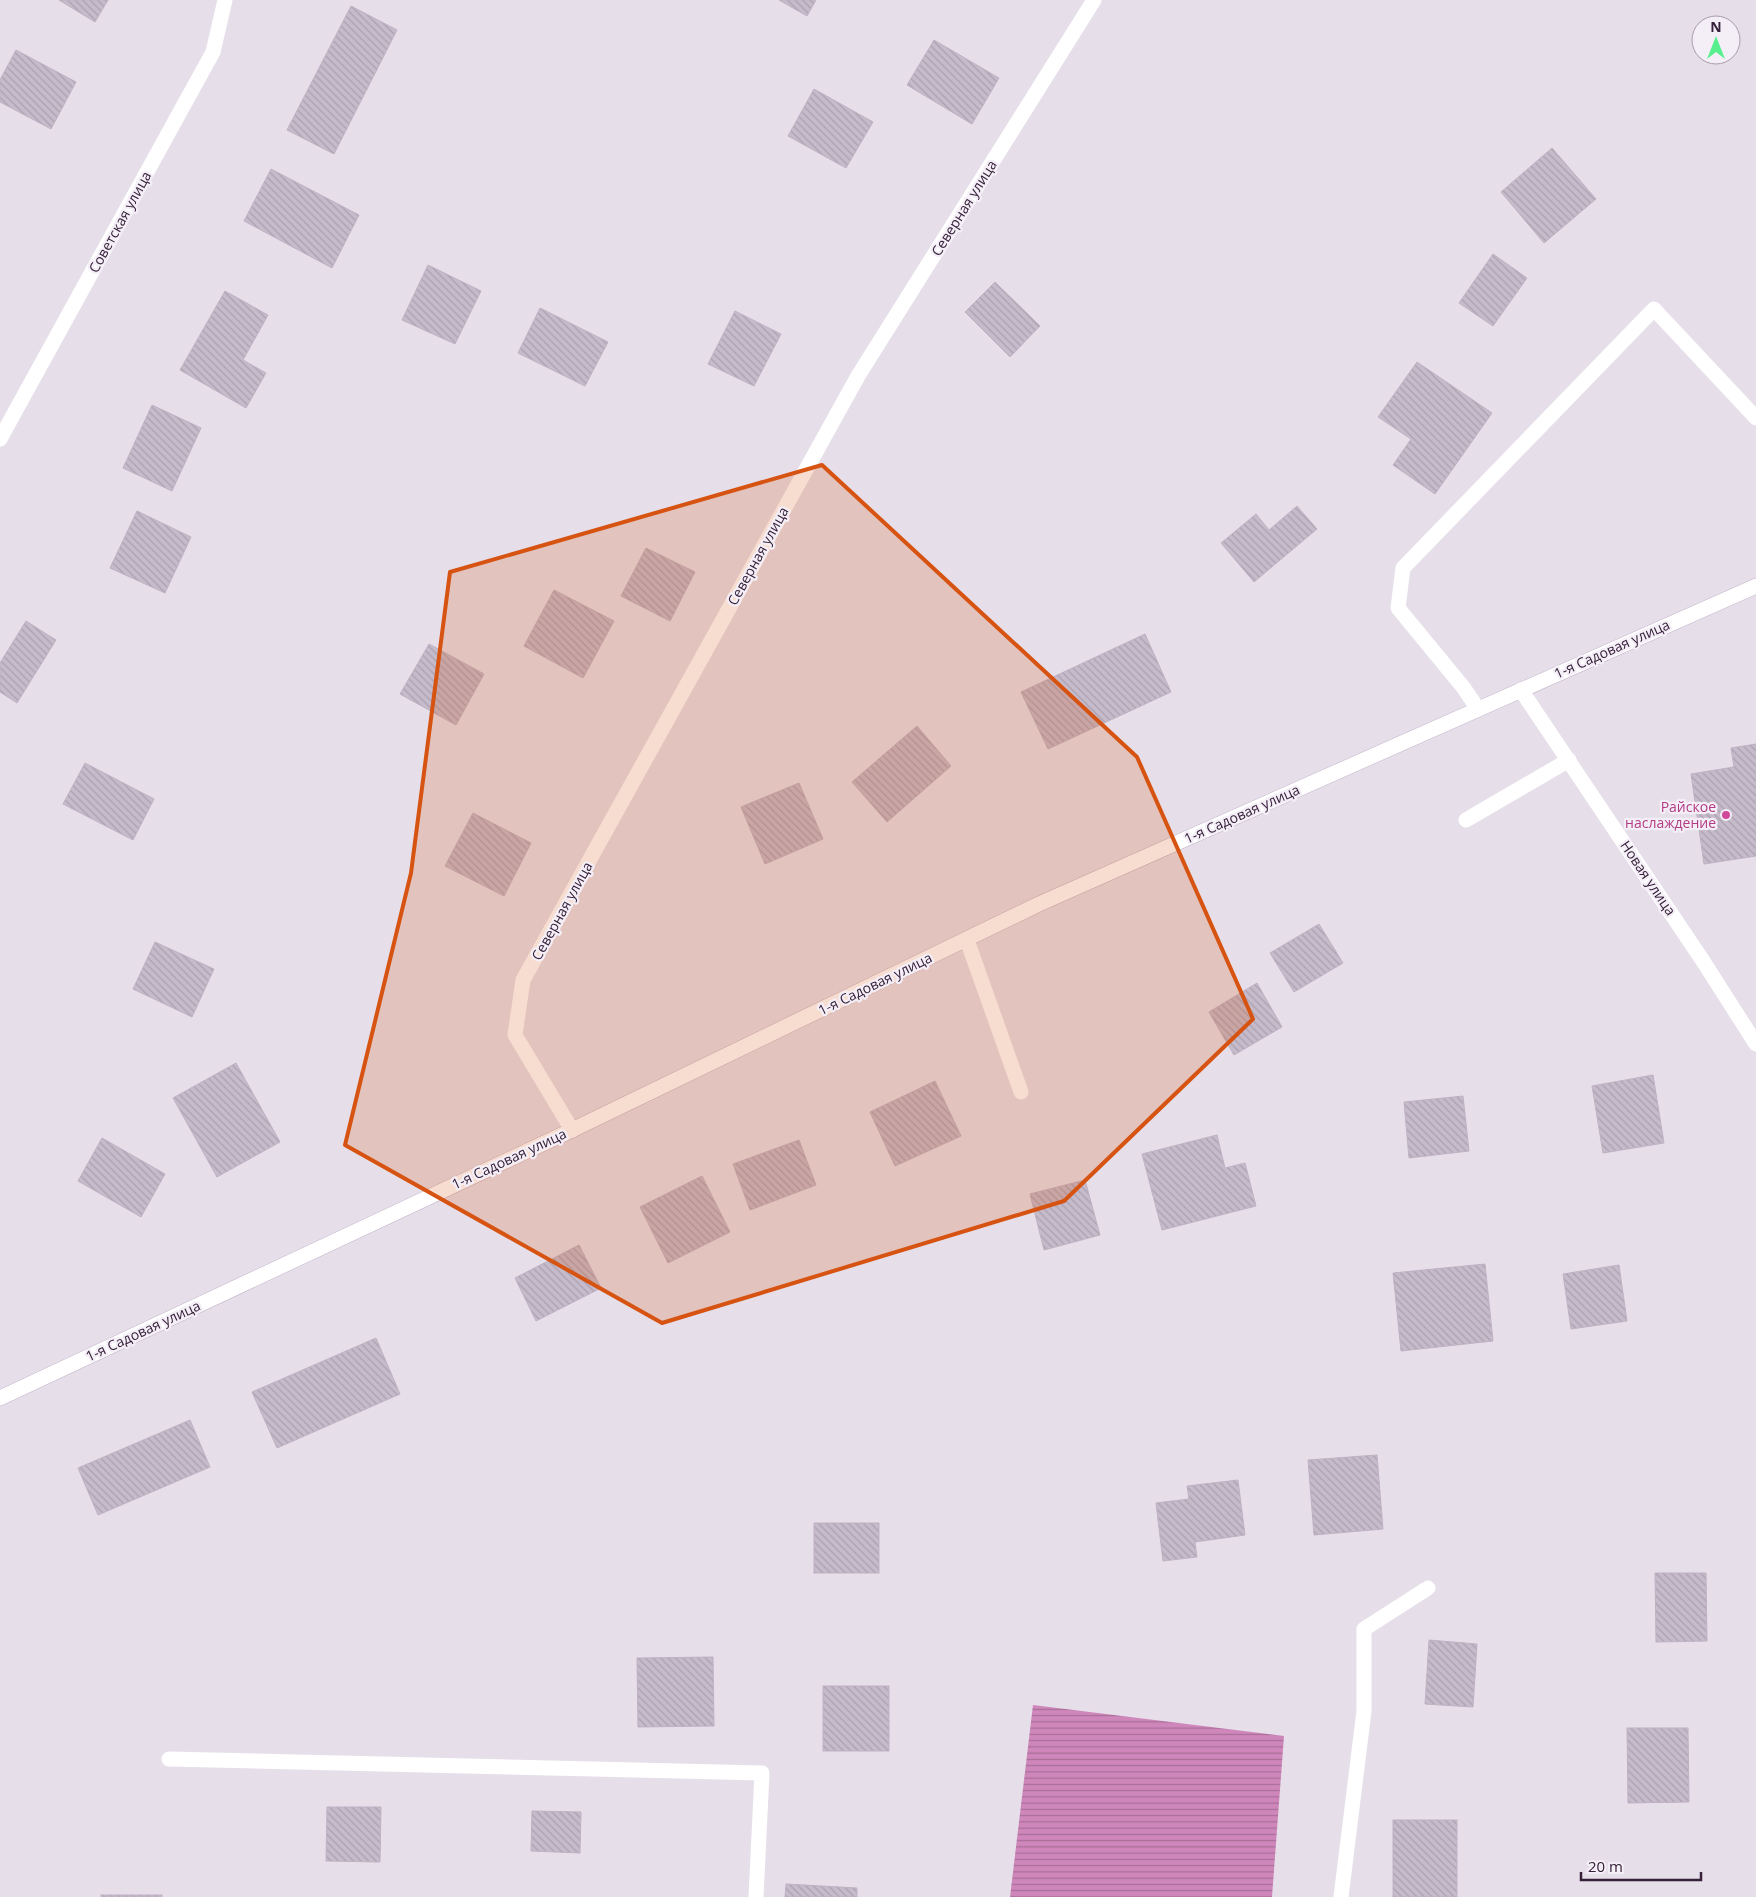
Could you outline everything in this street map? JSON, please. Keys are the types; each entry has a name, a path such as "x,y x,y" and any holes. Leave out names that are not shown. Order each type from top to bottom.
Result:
{"street":[{"name":"Советская улица","path":"0,440 213,52 225,0"},
{"name":"Северная улица","path":"572,1130 515,1035 523,980 858,376 1094,0"},
{"path":"1478,709 1463,687 1398,608 1402,568 1654,309 1756,418"},
{"name":"1-я Садовая улица","path":"0,1398 572,1130 1039,904 1756,586"},
{"name":"Новая улица","path":"1521,690 1703,961 1756,1044"},
{"path":"1466,820 1569,760"},
{"path":"967,940 1021,1092"},
{"path":"1341,1897 1364,1711 1364,1629 1428,1588"},
{"path":"169,1759 762,1773 756,1897"}],"highlighted area":[{"path":"822,465 1137,757 1253,1019 1064,1201 662,1323 345,1145 411,873 450,572"}],"shaded area":[{"path":"1033,1705 1284,1736 1272,1897 1010,1897"}],"building":[{"path":"59,0 108,0 95,22"},
{"path":"779,0 816,0 807,16"},
{"path":"351,6 397,30 334,154 287,130"},
{"path":"934,40 999,78 972,124 907,85"},
{"path":"16,50 76,82 51,129 0,102 0,80"},
{"path":"814,89 873,122 846,168 788,136"},
{"path":"1552,148 1596,199 1544,243 1501,192"},
{"path":"271,169 359,215 332,268 244,221"},
{"path":"1493,254 1527,278 1493,326 1459,303"},
{"path":"428,265 481,291 455,344 402,320"},
{"path":"995,282 1040,326 1010,357 965,312"},
{"path":"225,291 268,315 243,360 266,373 246,408 180,370"},
{"path":"540,308 608,342 585,386 518,353"},
{"path":"735,311 781,334 754,386 708,364"},
{"path":"1417,362 1492,413 1435,494 1393,465 1411,439 1378,417"},
{"path":"152,405 201,428 172,491 123,468"},
{"path":"1297,506 1317,529 1254,582 1221,543 1256,514 1269,530"},
{"path":"137,511 191,537 165,593 110,568"},
{"path":"646,548 695,572 670,621 621,596"},
{"path":"554,590 614,621 583,678 524,646"},
{"path":"26,621 56,640 17,703 0,692 0,663"},
{"path":"1145,634 1171,692 1048,749 1021,692"},
{"path":"429,644 484,674 456,725 400,694"},
{"path":"917,726 951,766 887,822 852,782"},
{"name":"Райское наслаждение","path":"1756,744 1756,856 1704,864 1691,774 1734,767 1731,748"},
{"path":"85,763 154,799 133,840 63,804"},
{"path":"799,783 823,839 765,864 741,807"},
{"path":"473,813 531,843 504,896 445,866"},
{"path":"1319,924 1343,963 1294,992 1270,953"},
{"path":"155,942 214,969 192,1017 133,989"},
{"path":"1257,983 1282,1027 1234,1055 1209,1012"},
{"path":"236,1063 280,1142 217,1177 173,1098"},
{"path":"1653,1075 1664,1143 1603,1153 1592,1086"},
{"path":"935,1081 961,1136 895,1166 870,1112"},
{"path":"1463,1096 1469,1151 1409,1158 1404,1102"},
{"path":"1217,1135 1225,1168 1245,1163 1256,1206 1162,1230 1142,1154"},
{"path":"102,1138 165,1174 141,1217 78,1181"},
{"path":"799,1140 816,1185 750,1210 733,1164"},
{"path":"702,1176 730,1232 668,1263 640,1207"},
{"path":"1085,1180 1100,1235 1044,1250 1030,1194"},
{"path":"579,1245 601,1288 536,1321 515,1278"},
{"path":"1485,1264 1493,1341 1401,1351 1393,1273"},
{"path":"1619,1265 1627,1321 1571,1329 1563,1274"},
{"path":"376,1338 400,1394 277,1448 252,1392"},
{"path":"190,1420 210,1467 98,1515 78,1468"},
{"path":"1377,1455 1383,1529 1314,1535 1308,1460"},
{"path":"1238,1480 1245,1535 1195,1542 1197,1557 1163,1561 1156,1503 1189,1499 1187,1486"},
{"path":"814,1523 879,1523 879,1573 814,1573"},
{"path":"1655,1573 1706,1573 1707,1641 1656,1642"},
{"path":"1429,1640 1477,1644 1473,1707 1425,1704"},
{"path":"713,1657 714,1726 638,1727 637,1658"},
{"path":"823,1686 889,1686 889,1751 823,1751"},
{"path":"1627,1728 1688,1728 1689,1802 1628,1803"},
{"path":"327,1807 381,1807 380,1862 326,1861"},
{"path":"532,1811 581,1812 580,1853 531,1851"},
{"path":"1393,1820 1457,1820 1457,1897 1393,1897"},
{"path":"786,1884 857,1888 857,1897 785,1897"},
{"path":"101,1895 162,1895 162,1897 101,1897"}],"place":[{"name":"Райское наслаждение","path":"1726,815"}]}
